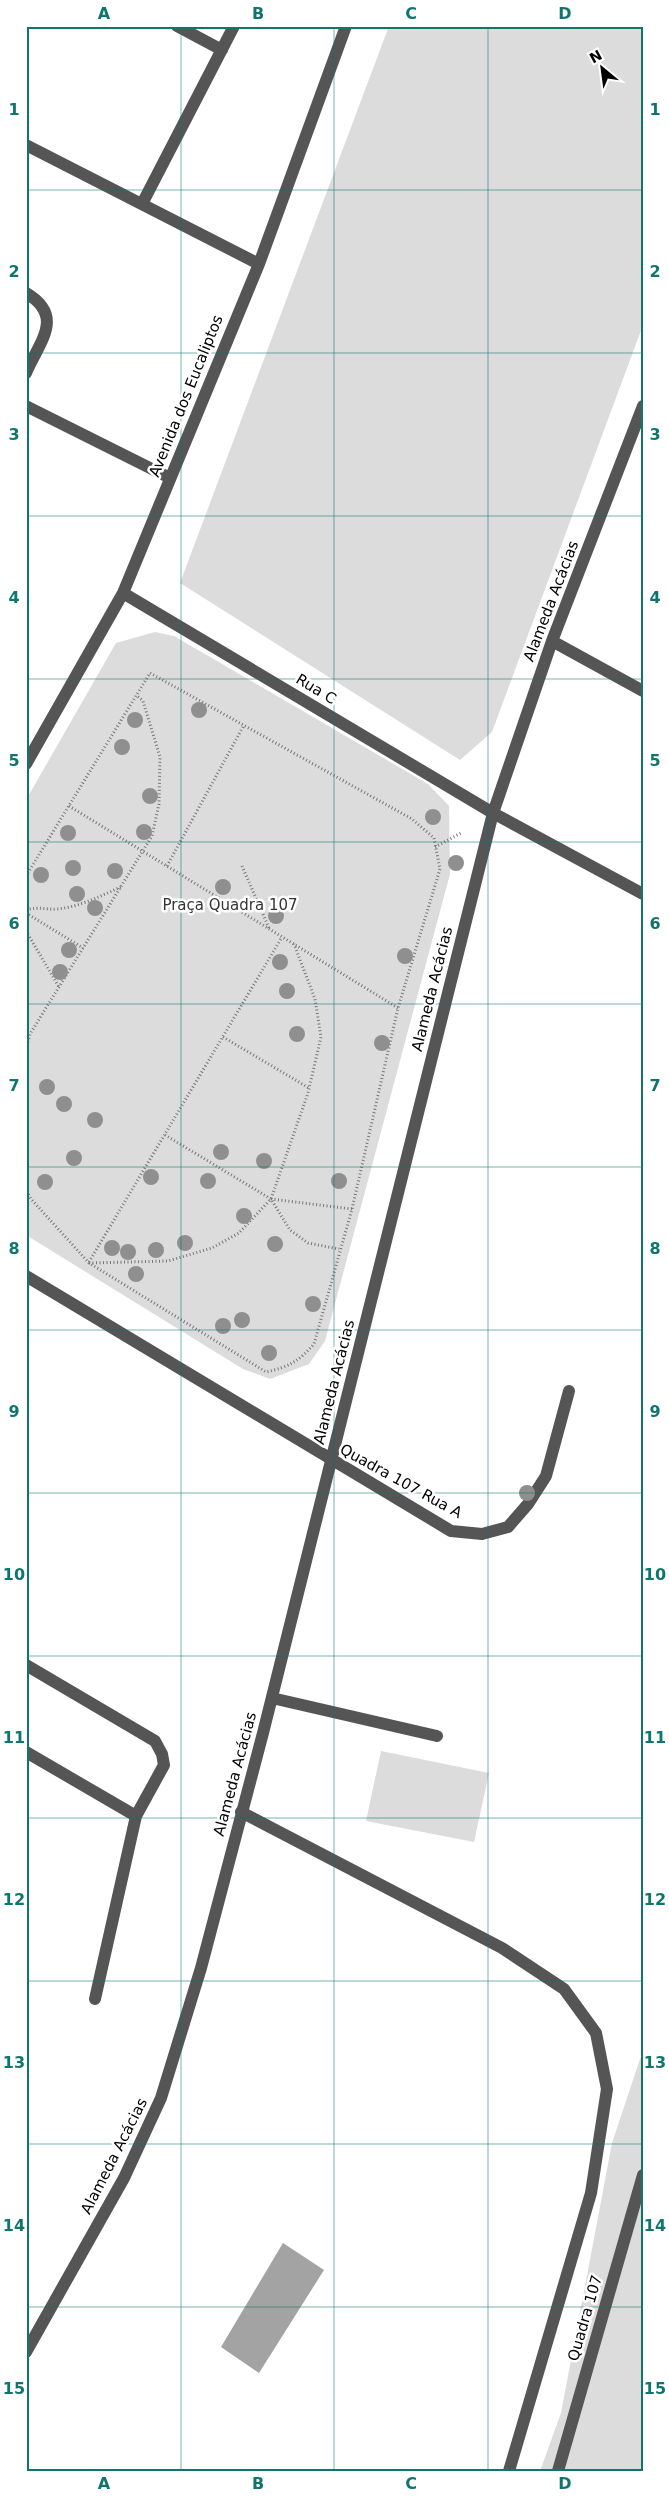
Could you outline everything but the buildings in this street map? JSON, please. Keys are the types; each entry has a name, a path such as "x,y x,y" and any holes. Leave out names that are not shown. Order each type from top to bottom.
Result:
{"street":[{"path":"177,26 222,50"},
{"path":"142,204 234,26"},
{"name":"Avenida dos Eucaliptos","path":"26,764 123,593 259,264 346,26"},
{"path":"26,145 259,264"},
{"path":"26,293 39,301 46,309 49,321 26,373"},
{"path":"26,406 170,478"},
{"name":"Alameda Acácias","path":"26,2352 124,2178 161,2098 202,1968 272,1698 493,812 552,641 643,406"},
{"name":"Rua C","path":"123,593 493,812 643,894"},
{"path":"552,641 643,692"},
{"name":"Quadra 107 Rua A","path":"26,1276 451,1531 482,1534 508,1527 528,1504 546,1476 569,1391"},
{"path":"26,1665 155,1741 162,1754 164,1765 136,1816 94,1998"},
{"path":"272,1698 437,1736"},
{"path":"26,1752 136,1816"},
{"path":"241,1812 502,1948 564,1989 596,2033 607,2088 591,2193 509,2471"},
{"name":"Quadra 107","path":"558,2471 643,2175"}],"path":[{"path":"26,876 150,674 412,819 434,838 440,869 398,1008 352,1210 339,1249 314,1344 300,1359 281,1368 266,1372 89,1263 31,1199 26,1190"},
{"path":"26,1049 30,1034 82,948 144,852 152,836 159,804 160,757 143,701 136,695"},
{"path":"167,866 244,726"},
{"path":"69,806 398,1008"},
{"path":"435,847 465,831"},
{"path":"242,866 269,928"},
{"path":"26,912 38,906 56,909 80,905 122,886"},
{"path":"26,912 82,948"},
{"path":"26,931 59,987"},
{"path":"89,1263 282,937"},
{"path":"89,1263 168,1261 212,1248 239,1234 271,1199 309,1088 321,1038 315,999 294,944"},
{"path":"223,1037 309,1088"},
{"path":"165,1135 271,1199 352,1210"},
{"path":"271,1199 290,1230 308,1243 339,1249"}],"green space":[{"path":"389,26 643,26 643,325 492,732 460,760 180,583"},
{"name":"Praça Quadra 107","path":"155,632 174,636 428,784 449,806 450,874 325,1341 309,1364 270,1379 243,1369 26,1235 26,800 116,643"},
{"path":"381,1751 489,1773 474,1842 366,1821"},
{"path":"643,2050 643,2471 540,2471 561,2413 612,2143"}],"shaded area":[{"path":"283,2243 324,2270 259,2373 221,2347"}]}
